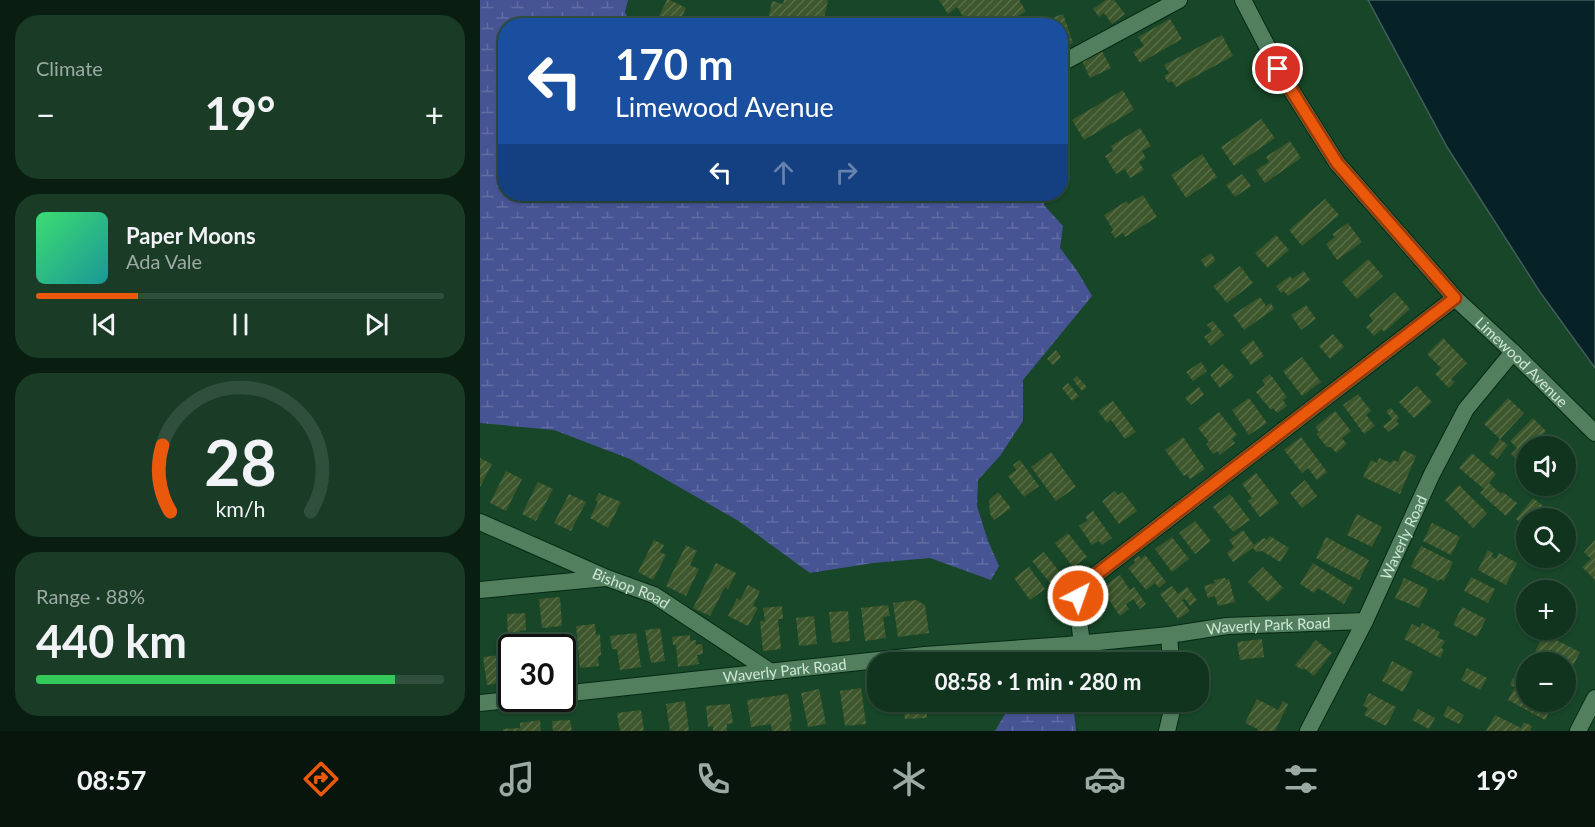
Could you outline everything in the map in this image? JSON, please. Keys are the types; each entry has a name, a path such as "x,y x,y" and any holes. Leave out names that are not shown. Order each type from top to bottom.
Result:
{"street":[{"path":"1068,60 1179,0"},
{"name":"Limewood Avenue","path":"1243,0 1283,76 1337,163 1455,298 1595,433"},
{"path":"1082,644 1078,596 1089,580 1455,298"},
{"name":"Waverly Road","path":"1308,731 1365,621 1432,474 1466,409 1513,352"},
{"name":"Bishop Road","path":"480,522 607,578 654,596 771,672"},
{"path":"480,590 607,578"},
{"name":"Waverly Park Road","path":"576,693 925,655 1082,644 1227,626 1365,621"},
{"path":"1169,635 1170,652"},
{"path":"1578,731 1595,698"},
{"path":"480,703 498,701"},
{"path":"1167,731 1172,712"}],"green space":[{"path":"480,0 628,0 625,12 628,18 498,18 498,201 1045,201 1044,205 1063,226 1060,248 1092,296 1023,380 1023,421 1000,456 978,480 977,506 999,566 991,580 930,558 873,563 810,573 737,520 630,459 554,430 480,423"},
{"path":"1006,712 1074,712 1076,731 995,731"}],"shaded area":[{"path":"1368,0 1595,0 1595,368 1540,292 1447,147"}],"building":[{"path":"667,0 686,8 681,18 658,18"},
{"path":"784,0 828,0 824,18 815,16 814,18 769,18 772,1 783,4"},
{"path":"939,0 1019,0 1026,11 1016,18 964,18 957,7 948,14"},
{"path":"1106,0 1114,0 1125,14 1112,24 1104,13 1099,17 1093,9"},
{"path":"1063,14 1064,18 1052,18"},
{"path":"1170,19 1182,39 1140,63 1133,52 1144,46 1138,37"},
{"path":"1068,28 1073,43 1068,45"},
{"path":"1222,35 1233,56 1176,87 1172,81 1168,83 1164,76 1169,73 1164,65"},
{"path":"1102,51 1111,68 1090,78 1082,61"},
{"path":"1123,90 1134,110 1084,140 1072,120"},
{"path":"1261,119 1275,138 1234,166 1221,147"},
{"path":"1140,128 1151,146 1142,151 1146,158 1139,162 1144,170 1130,178 1125,169 1116,174 1105,156 1113,151 1111,146"},
{"path":"1290,141 1301,158 1265,183 1256,170 1269,162 1266,157"},
{"path":"1202,154 1217,177 1186,198 1171,175"},
{"path":"1242,174 1251,186 1235,197 1226,185"},
{"path":"1143,195 1157,217 1125,237 1123,233 1115,238 1104,215 1127,201 1128,204"},
{"path":"1325,199 1339,215 1302,246 1289,230"},
{"path":"1348,223 1362,242 1337,260 1326,244 1335,237 1332,234"},
{"path":"1276,235 1289,250 1268,268 1255,253"},
{"path":"1211,253 1215,261 1206,268 1201,260"},
{"path":"1368,259 1383,276 1357,299 1342,282"},
{"path":"1240,266 1253,283 1227,303 1213,286"},
{"path":"1304,271 1310,280 1288,296 1284,291 1281,293 1276,286 1290,276 1292,279"},
{"path":"1395,292 1410,309 1384,332 1382,329 1374,336 1366,327 1373,321 1369,315"},
{"path":"1260,297 1266,306 1271,303 1274,309 1244,330 1233,315"},
{"path":"1306,305 1316,319 1301,330 1291,315"},
{"path":"1213,321 1224,335 1211,346 1204,337 1212,331 1207,325"},
{"path":"1333,334 1344,347 1330,359 1319,346"},
{"path":"1443,338 1467,363 1451,379 1455,382 1449,388 1435,374 1441,368 1427,354"},
{"path":"1253,340 1264,356 1251,365 1240,350"},
{"path":"1056,350 1061,357 1053,365 1047,359"},
{"path":"1302,357 1321,382 1302,396 1283,371"},
{"path":"1201,362 1207,371 1193,381 1186,372"},
{"path":"1223,364 1234,377 1220,388 1210,375"},
{"path":"1270,374 1287,397 1283,400 1287,406 1277,413 1273,408 1271,410 1256,392 1265,385 1262,380"},
{"path":"1077,376 1087,387 1082,391 1073,380"},
{"path":"1068,383 1079,396 1072,401 1062,388"},
{"path":"1417,386 1432,402 1414,418 1399,402"},
{"path":"1199,387 1204,395 1191,405 1185,398"},
{"path":"1358,394 1371,411 1366,415 1375,426 1364,434 1343,405"},
{"path":"1249,398 1267,423 1249,435 1232,410"},
{"path":"1508,398 1524,413 1500,439 1484,424"},
{"path":"1113,401 1136,432 1125,439 1111,420 1107,423 1098,411"},
{"path":"1391,408 1399,418 1396,421 1399,424 1388,432 1383,426 1392,419 1386,411"},
{"path":"1335,411 1351,431 1342,438 1347,444 1336,453 1331,447 1327,447 1316,434 1319,432 1315,427"},
{"path":"1219,412 1237,435 1232,439 1235,443 1220,455 1217,451 1213,454 1206,444 1209,442 1198,428"},
{"path":"1533,418 1546,431 1541,436 1516,436 1516,447 1510,441"},
{"path":"1183,437 1205,469 1190,479 1187,474 1184,476 1165,450"},
{"path":"1301,437 1327,472 1317,480 1308,468 1302,473 1284,450"},
{"path":"1500,439 1508,445 1497,459 1489,453"},
{"path":"1516,449 1516,459 1511,454"},
{"path":"1403,450 1416,456 1400,494 1363,477 1371,460 1377,463 1379,458 1391,463 1393,460 1398,462"},
{"path":"1051,452 1076,487 1056,501 1031,467"},
{"path":"1472,453 1496,474 1489,483 1501,494 1503,492 1517,503 1506,516 1480,493 1484,489 1459,468"},
{"path":"480,458 492,464 480,487"},
{"path":"1020,460 1039,486 1024,497 1008,476 1016,470 1013,465"},
{"path":"506,471 522,479 506,511 490,503"},
{"path":"1256,473 1279,503 1260,517 1248,501 1252,498 1242,484"},
{"path":"1305,480 1317,496 1302,508 1290,493"},
{"path":"538,482 553,489 536,521 522,514"},
{"path":"1459,485 1487,513 1473,528 1445,500"},
{"path":"1115,491 1118,495 1123,492 1137,511 1119,524 1102,501"},
{"path":"998,492 1011,508 994,520 990,514 989,500"},
{"path":"599,493 621,502 608,528 590,518 598,502 595,500"},
{"path":"569,494 586,502 571,531 554,523"},
{"path":"1230,494 1250,520 1233,532 1213,507"},
{"path":"1533,498 1543,506 1542,508 1525,508"},
{"path":"1093,511 1112,538 1102,545 1099,541 1092,545 1079,526 1088,520 1085,517"},
{"path":"1357,514 1382,527 1372,547 1347,535"},
{"path":"1195,521 1211,541 1195,554 1179,533"},
{"path":"1432,523 1460,537 1451,555 1423,541"},
{"path":"1243,530 1254,545 1264,538 1267,540 1270,536 1289,548 1280,562 1262,551 1256,552 1253,548 1233,562 1227,553 1234,547 1229,540"},
{"path":"1068,533 1087,557 1073,567 1055,543"},
{"path":"1172,537 1189,559 1172,572 1155,549"},
{"path":"1326,537 1369,560 1359,580 1316,558"},
{"path":"654,540 664,545 660,552 666,555 653,580 638,572"},
{"path":"1595,540 1595,580 1582,567 1591,559 1584,552"},
{"path":"686,545 697,551 690,565 699,569 686,596 666,586"},
{"path":"1421,546 1453,562 1444,581 1440,579 1438,581 1411,567"},
{"path":"1488,550 1496,559 1499,553 1516,562 1506,585 1478,570"},
{"path":"1044,552 1062,575 1051,584 1032,561"},
{"path":"1145,555 1166,582 1159,588 1155,583 1146,590 1128,568 1139,556 1141,559"},
{"path":"716,563 736,573 728,589 725,587 710,616 693,608"},
{"path":"1313,563 1353,588 1344,604 1318,588 1314,593 1300,584"},
{"path":"1029,567 1045,589 1030,600 1014,578"},
{"path":"1263,567 1283,588 1268,602 1248,582"},
{"path":"1120,575 1130,590 1134,587 1146,604 1140,609 1133,599 1126,604 1129,609 1120,616 1101,588"},
{"path":"1471,577 1495,589 1488,603 1464,591"},
{"path":"1404,578 1428,589 1419,608 1395,598"},
{"path":"1229,579 1235,602 1218,606 1215,596 1208,598 1204,586 1215,583 1214,580"},
{"path":"748,585 760,591 753,606 758,608 748,626 728,616 737,598 740,600"},
{"path":"1172,586 1178,594 1187,587 1197,600 1190,606 1185,599 1182,600 1190,611 1178,619 1160,594"},
{"path":"560,597 562,626 542,628 539,599"},
{"path":"916,600 925,605 929,633 898,637 893,603"},
{"path":"888,605 890,616 883,617 886,638 865,641 861,608"},
{"path":"782,606 783,619 778,619 781,649 763,651 760,621 765,621 763,608"},
{"path":"1462,607 1486,619 1477,637 1453,625"},
{"path":"848,611 850,641 832,643 829,612"},
{"path":"525,613 526,630 520,631 520,634 508,634 507,614"},
{"path":"814,616 817,644 799,646 796,618"},
{"path":"1422,623 1440,632 1437,637 1445,641 1441,648 1444,650 1440,658 1404,639 1412,624 1420,628"},
{"path":"595,624 596,635 600,634 599,666 580,668 576,626"},
{"path":"660,628 665,661 651,663 645,630"},
{"path":"636,633 641,667 620,670 617,649 612,649 610,636"},
{"path":"690,635 690,641 696,640 696,645 702,644 703,654 697,655 699,664 678,667 676,645 673,645 672,637"},
{"path":"1262,639 1264,657 1240,660 1237,642"},
{"path":"1316,640 1332,653 1314,676 1304,668 1302,670 1295,665"},
{"path":"1541,640 1556,640 1580,652 1576,660 1576,652 1535,652"},
{"path":"498,655 498,683 487,685 483,657"},
{"path":"1392,661 1413,672 1403,692 1382,681"},
{"path":"1467,668 1487,678 1480,690 1461,680"},
{"path":"1513,678 1516,680 1516,704 1508,700 1515,687 1510,685"},
{"path":"861,688 866,724 845,726 840,691"},
{"path":"819,689 826,724 808,727 801,693"},
{"path":"1369,693 1396,707 1386,726 1364,715 1368,708 1363,706"},
{"path":"788,694 792,721 789,723 791,731 772,731 771,724 751,727 747,700"},
{"path":"1257,699 1278,710 1283,701 1288,704 1275,731 1257,731 1258,729 1245,723"},
{"path":"685,701 689,731 670,731 666,704"},
{"path":"730,704 733,723 727,724 727,731 713,731 713,726 708,727 706,706"},
{"path":"1448,706 1464,715 1459,724 1443,716"},
{"path":"1418,709 1435,718 1429,729 1412,720"},
{"path":"641,710 644,731 620,731 617,713"},
{"path":"904,712 927,712 927,718 905,719"},
{"path":"1530,712 1549,712 1545,720"},
{"path":"1495,715 1521,728 1524,722 1532,726 1530,731 1486,731"},
{"path":"540,720 541,731 503,731 503,729 520,728 520,723"},
{"path":"570,720 572,731 553,731 552,721"}],"route":[{"path":"1078,596 1089,580 1455,298 1337,163 1278,69"}]}
